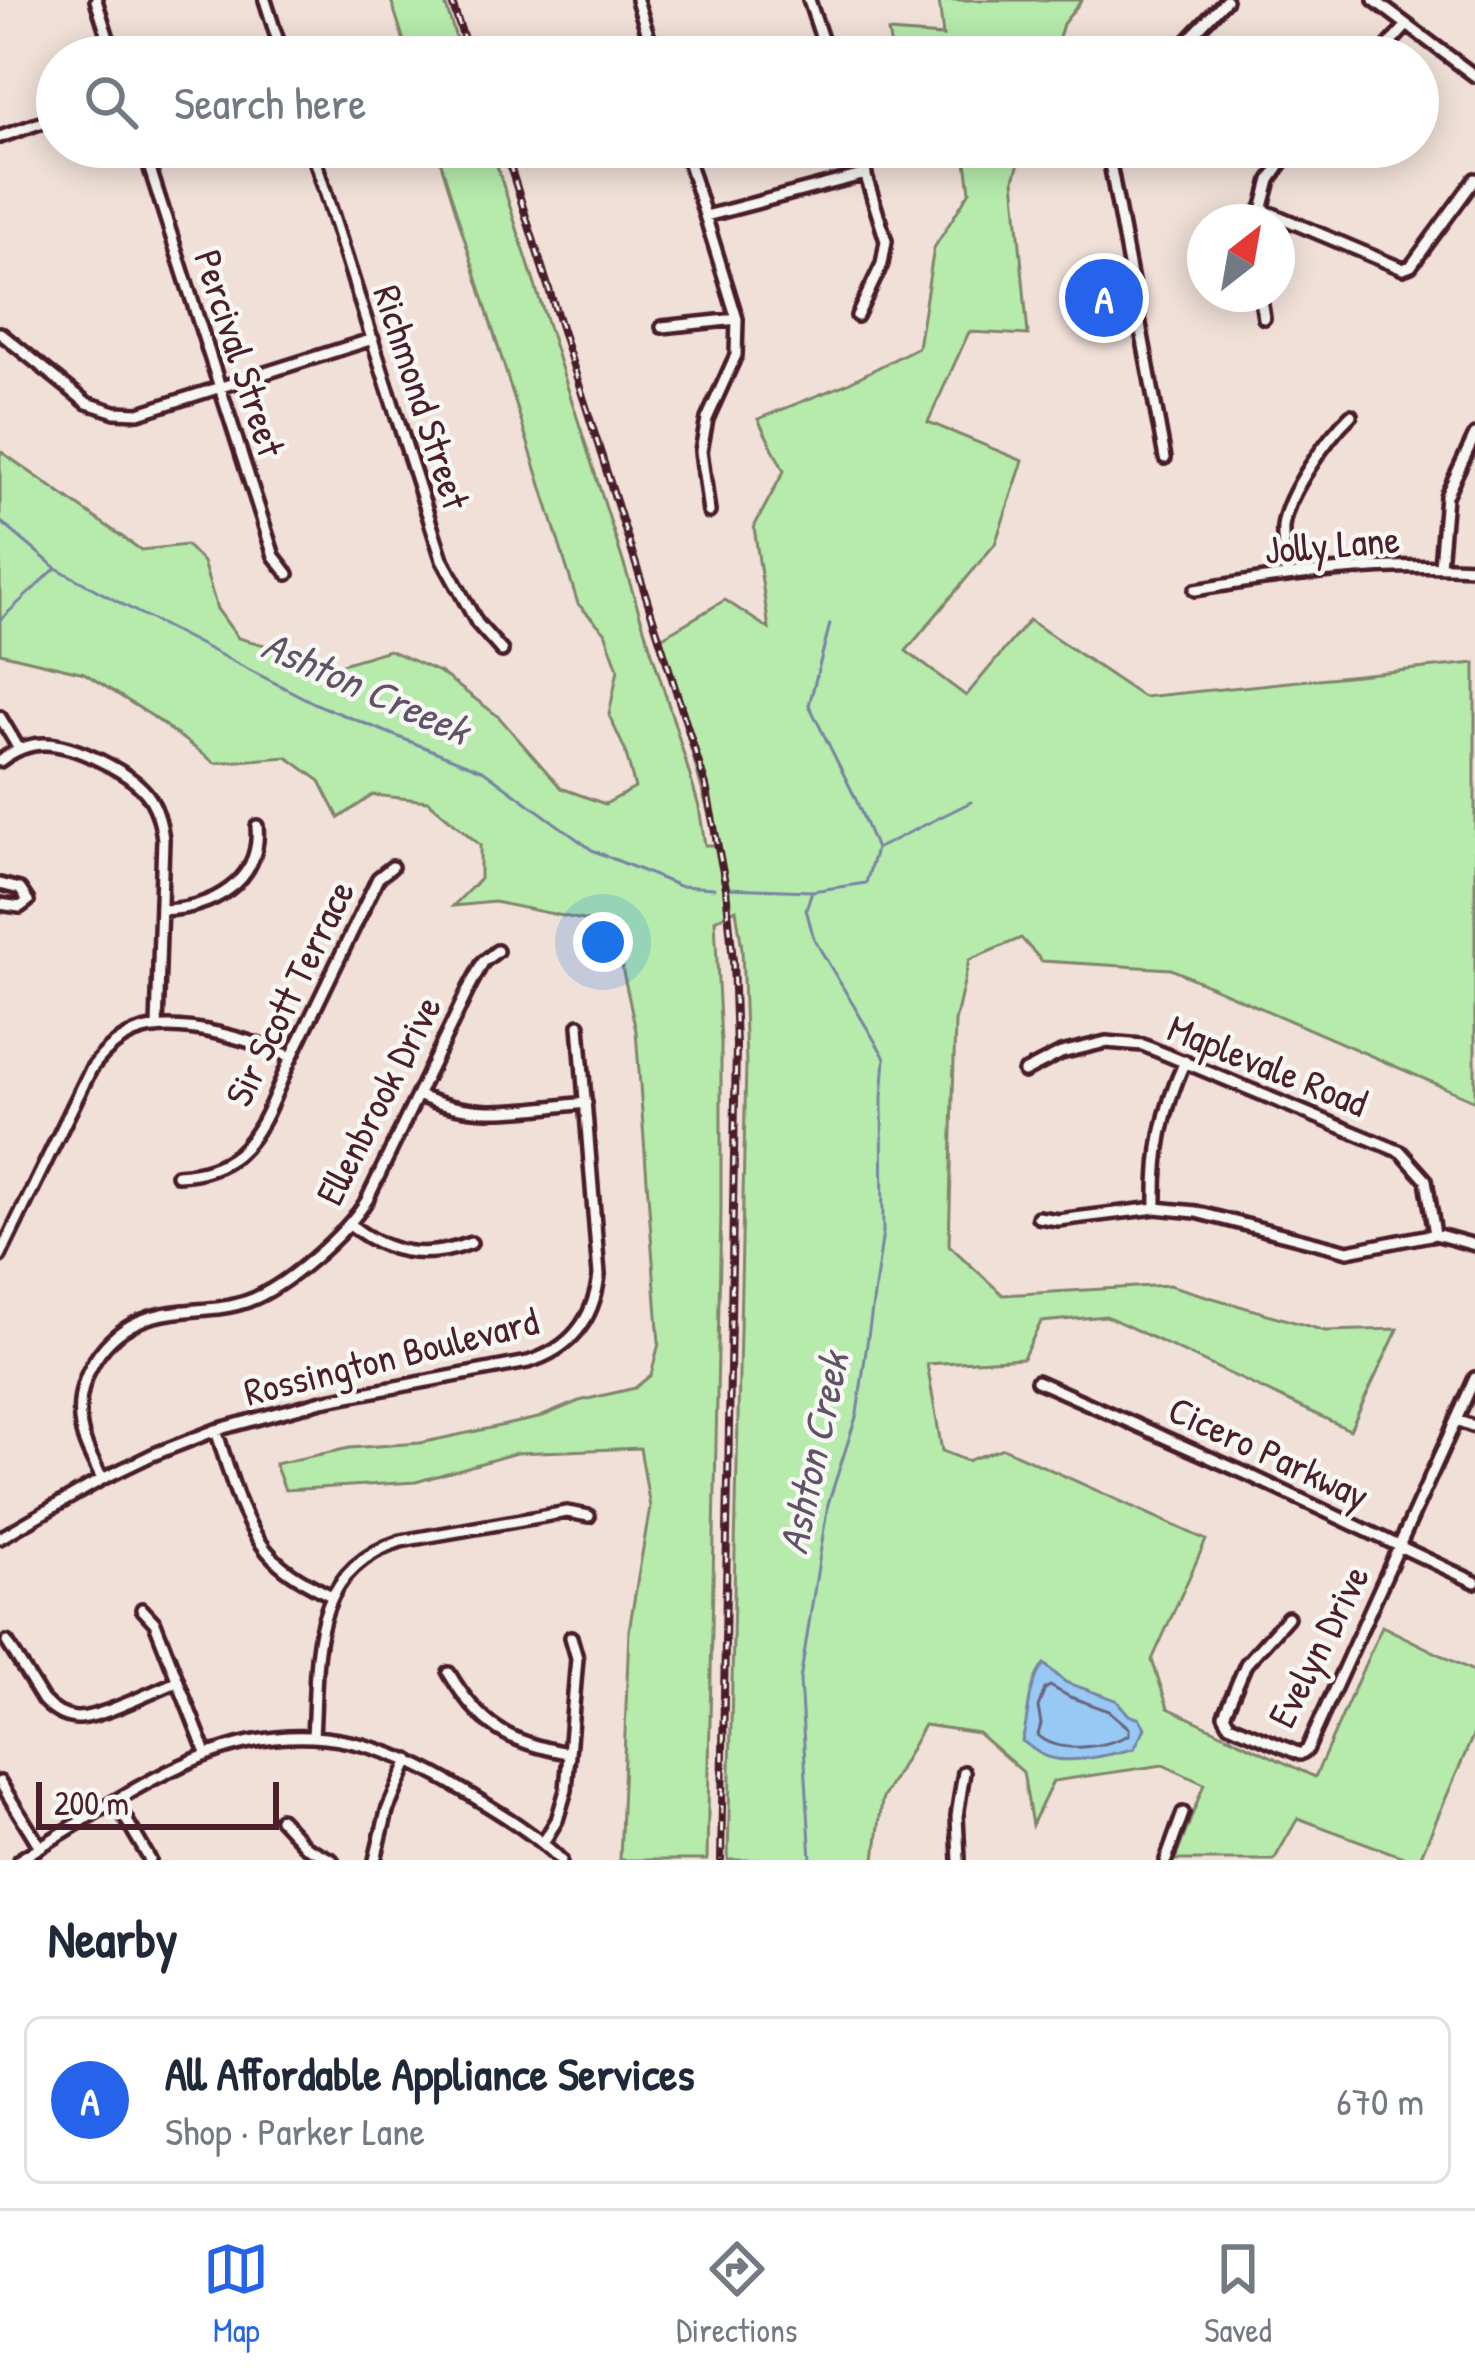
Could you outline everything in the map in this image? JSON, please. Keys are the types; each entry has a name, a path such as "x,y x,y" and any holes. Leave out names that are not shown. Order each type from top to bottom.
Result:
{"street":[{"path":"96,0 107,36"},
{"path":"265,0 276,36"},
{"path":"637,0 648,36"},
{"path":"808,0 820,36"},
{"path":"1192,36 1226,0"},
{"path":"1374,0 1421,36"},
{"path":"1396,36 1406,25"},
{"path":"1439,49 1475,76"},
{"path":"0,136 36,124"},
{"name":"Percival Street","path":"150,168 274,556 288,574"},
{"name":"Richmond Street","path":"318,168 442,559 477,623 502,652"},
{"path":"691,168 737,319 736,355 707,419 700,451 709,512"},
{"path":"857,316 882,264 886,241 864,168"},
{"path":"1112,168 1165,458"},
{"path":"1263,204 1278,168"},
{"path":"706,217 866,174"},
{"path":"1295,223 1403,269 1411,266 1475,179"},
{"path":"1263,312 1264,318"},
{"path":"662,327 737,319"},
{"path":"0,333 87,403 140,413 373,340"},
{"path":"1287,574 1283,530 1288,508 1331,434 1351,415"},
{"path":"1441,566 1446,496 1475,435"},
{"name":"Jolly Lane","path":"1195,590 1287,574 1475,568"},
{"path":"0,717 19,749"},
{"path":"1,757 50,744 122,773 149,796 163,839 157,1028"},
{"path":"161,910 204,904 226,892 250,862 257,846 257,826"},
{"name":"Sir Scott Terrace","path":"177,1175 204,1172 238,1154 258,1127 378,878 392,867"},
{"path":"0,884 20,890 28,901 20,907 0,904"},
{"name":"Ellenbrook Drive","path":"102,1479 84,1440 79,1408 93,1361 117,1334 147,1318 253,1299 351,1225 368,1200 483,962 497,951"},
{"name":"Rossington Boulevard","path":"0,1538 102,1479 216,1430 322,1401 528,1362 576,1334 595,1302 599,1275 579,1024"},
{"path":"1,1252 91,1070 122,1039 157,1028 229,1037 292,1057"},
{"name":"Maplevale Road","path":"1024,1072 1061,1053 1106,1042 1143,1046 1185,1061 1401,1152 1426,1180 1435,1234"},
{"path":"1156,1208 1162,1122 1185,1061"},
{"path":"418,1095 448,1108 482,1113 586,1103"},
{"path":"1038,1217 1058,1220 1156,1208 1196,1212 1348,1251 1435,1234 1475,1245"},
{"path":"351,1225 379,1244 408,1253 439,1253 471,1243"},
{"name":"Evelyn Drive","path":"1288,1617 1246,1664 1224,1715 1229,1724 1300,1754 1307,1750 1475,1378"},
{"name":"Cicero Parkway","path":"1037,1381 1475,1582"},
{"path":"1456,1420 1475,1427"},
{"path":"216,1430 248,1521 262,1546 286,1570 332,1596"},
{"path":"313,1737 322,1620 332,1596 358,1564 385,1546 567,1512 589,1516"},
{"path":"142,1609 155,1623 206,1753"},
{"path":"543,1843 564,1800 577,1658 571,1637"},
{"path":"8,1642 43,1700 71,1718 94,1715 177,1682"},
{"path":"449,1673 475,1710 501,1732 535,1747 568,1753"},
{"path":"19,1860 158,1776 206,1753 262,1739 313,1737 358,1744 409,1760 458,1787 561,1860"},
{"path":"375,1860 387,1811 409,1760"},
{"path":"959,1860 957,1816 964,1772"},
{"path":"0,1782 40,1847"},
{"path":"116,1802 150,1860"},
{"path":"1166,1860 1183,1813"},
{"path":"280,1819 306,1847 332,1860"}],"green space":[{"path":"391,0 444,0 455,36 402,36"},
{"path":"939,0 1082,0 1059,36 943,36"},
{"path":"888,32 943,36 889,36"},
{"path":"443,168 498,168 676,728 705,845 717,845 661,638 725,600 769,629 754,527 784,471 758,419 844,385 918,347 934,248 970,191 967,168 1017,168 1014,179 1028,335 969,332 928,422 1023,461 995,544 906,651 966,696 1029,620 1143,697 1475,663 1475,1101 1171,969 1042,961 1021,938 969,960 955,1022 949,1245 1003,1295 1169,1285 1325,1331 1398,1329 1350,1430 1106,1316 1041,1322 1023,1358 927,1364 942,1451 967,1461 1003,1448 1206,1540 1152,1660 1168,1708 1315,1777 1382,1626 1475,1672 1475,1731 1419,1860 1298,1818 1274,1860 1175,1860 1204,1784 1163,1765 1053,1781 1032,1825 1023,1772 978,1733 924,1725 882,1800 875,1860 728,1860 746,1064 736,909 715,920 721,1212 707,1860 620,1860 629,1630 650,1507 640,1448 516,1453 416,1482 285,1490 275,1464 349,1448 420,1443 538,1418 579,1401 635,1388 651,1375 659,1343 636,1031 613,926 494,902 453,906 480,879 480,845 428,801 373,795 339,818 320,781 287,757 215,763 84,673 0,653 0,451 141,550 186,545 203,562 217,609 238,638 339,665 389,650 441,673 498,716 561,788 605,804 635,788 609,715 618,669 605,632 578,604"}],"water":[{"path":"1044,1664 1065,1682 1116,1700 1129,1715 1140,1719 1145,1728 1134,1749 1068,1760 1044,1756 1022,1741 1031,1692"}],"waterway":[{"name":"Ashton Creeek","path":"0,521 56,568 133,610 316,704 484,771 592,850 679,886 714,888"},
{"path":"0,620 56,568"},
{"path":"830,624 809,705 876,849"},
{"path":"725,888 812,891 866,883 876,849 971,802"},
{"name":"Ashton Creek","path":"811,1860 800,1680 828,1504 857,1414 883,1232 885,1058 814,939 806,909 812,891"}],"railway":[{"path":"451,0 463,36"},
{"path":"511,168 706,786 726,888 736,1046 721,1860"}],"place":[{"name":"All Affordable Appliance Services","path":"1104,298"}]}
